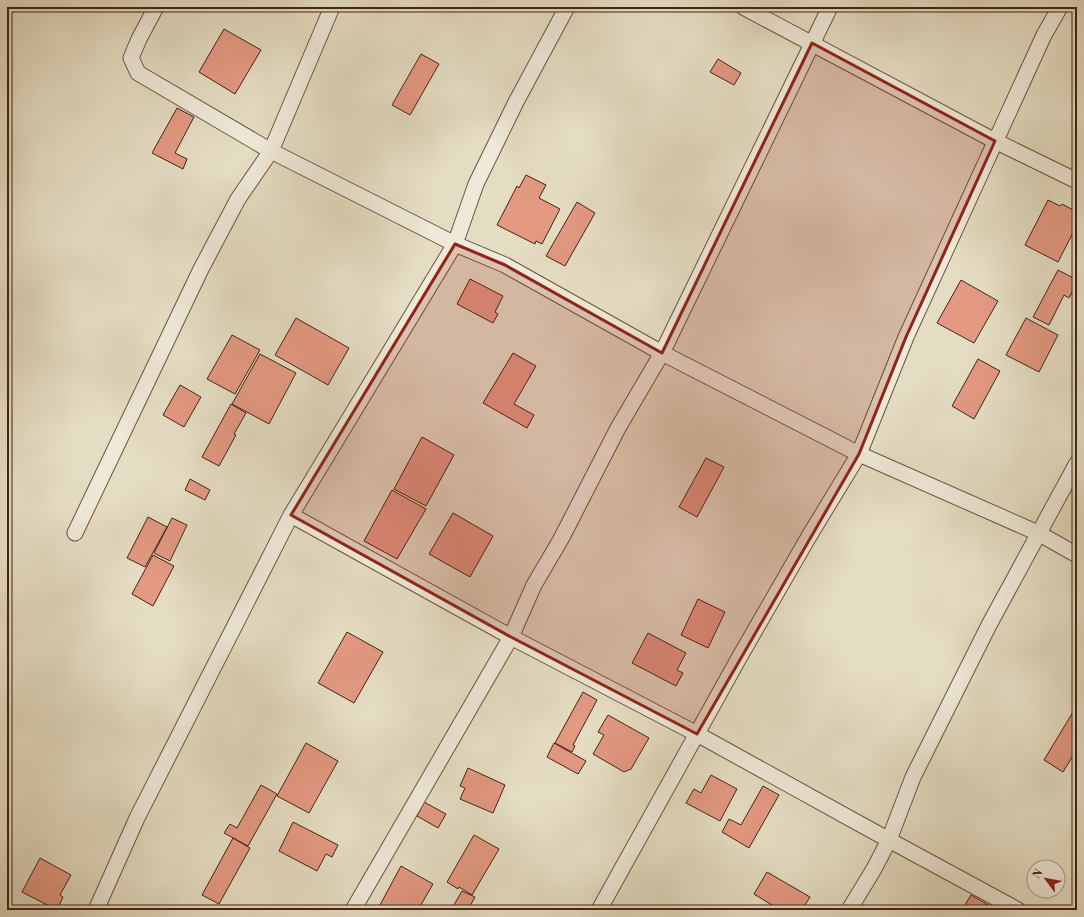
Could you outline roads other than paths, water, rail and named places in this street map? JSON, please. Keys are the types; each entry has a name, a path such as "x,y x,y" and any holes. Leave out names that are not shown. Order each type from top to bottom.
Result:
{"street":[{"path":"156,7 139,38 131,58 138,73 271,151 454,244 505,265 662,353 859,454 1038,533 1077,555"},
{"path":"74,533 201,269 238,199 271,151 332,7"},
{"path":"96,910 137,818 291,515 454,244 476,184 516,102 567,7"},
{"path":"743,7 768,22 812,43 995,141 1077,180"},
{"path":"353,910 510,637 534,584 561,539 618,428 662,353 830,7"},
{"path":"599,910 808,538 859,454 906,337 1044,35 1060,7"},
{"path":"849,910 874,869 889,840 913,777 947,707 1014,577 1077,463"},
{"path":"291,515 510,637 697,734 1018,910"}]}
